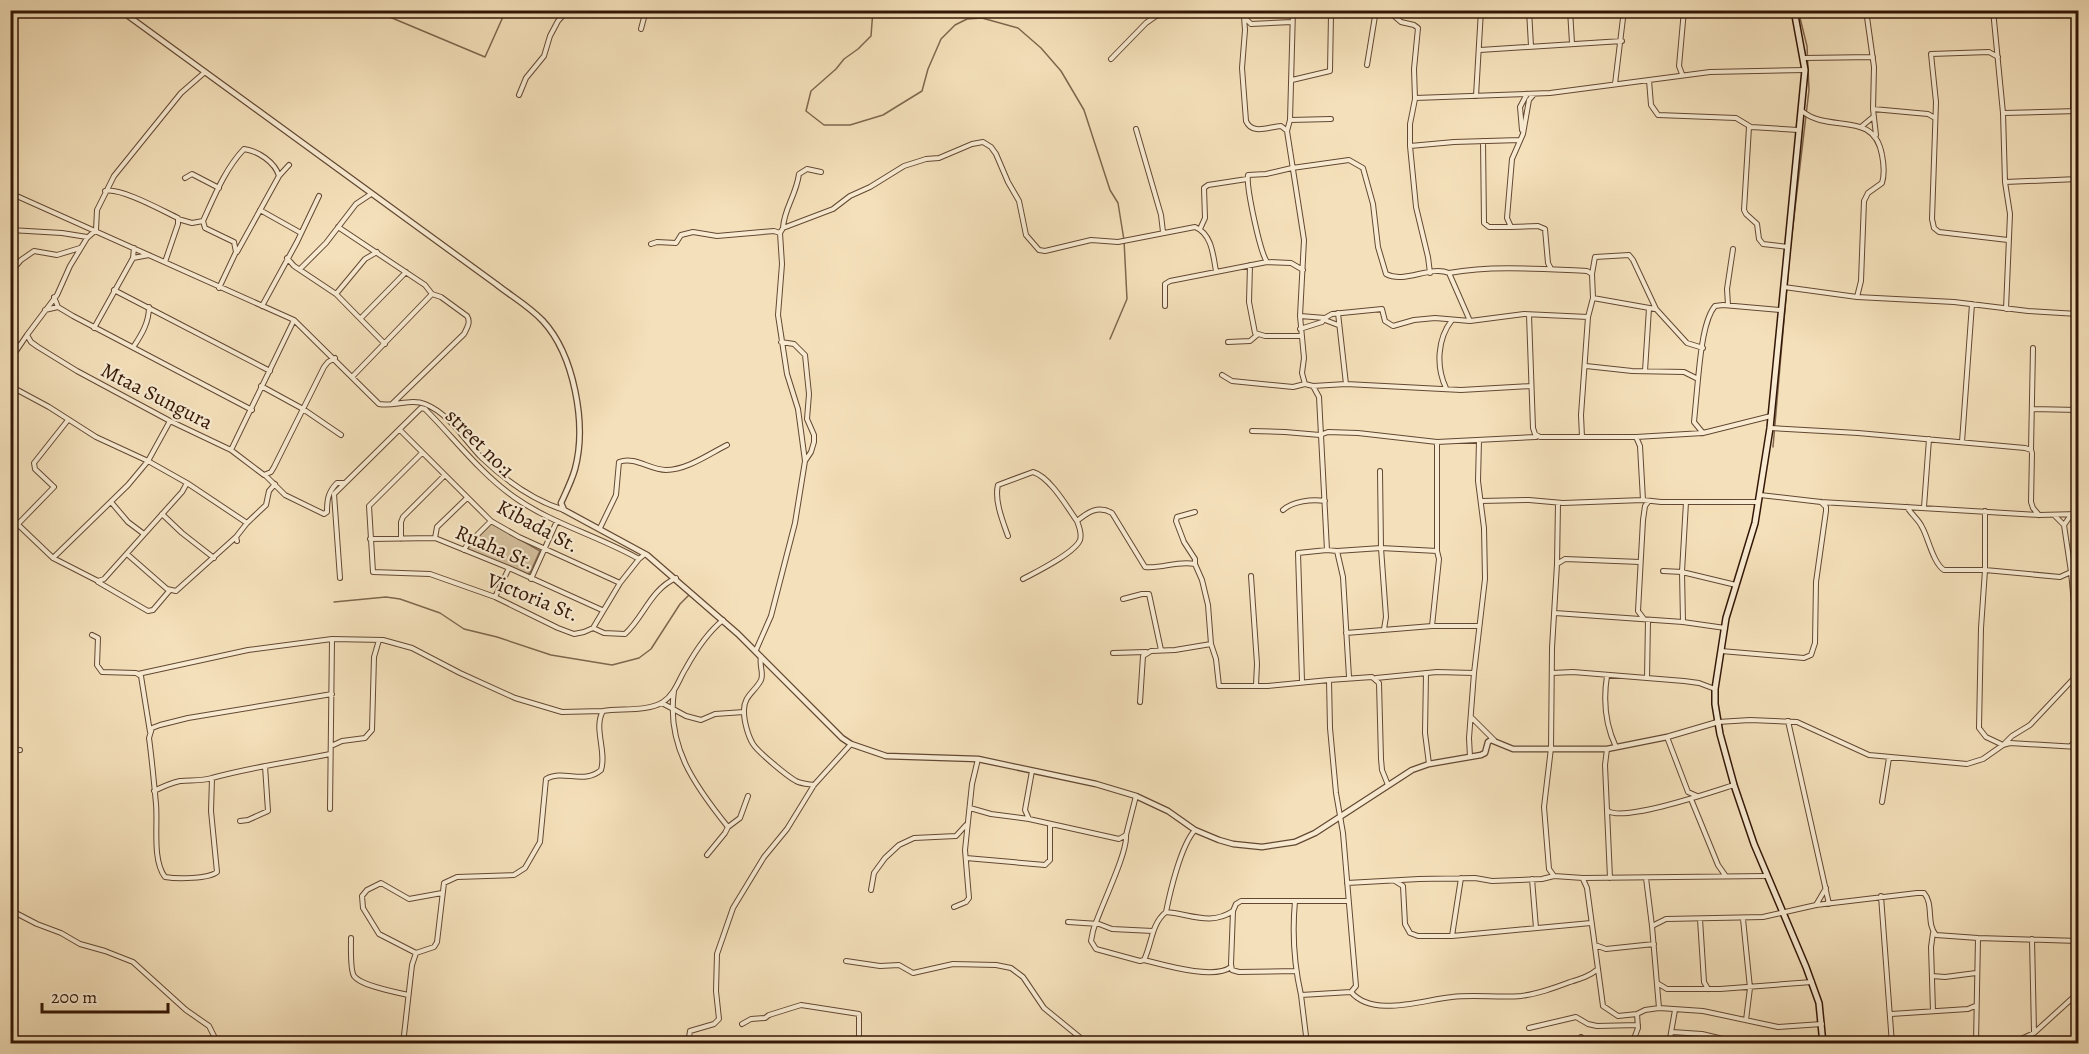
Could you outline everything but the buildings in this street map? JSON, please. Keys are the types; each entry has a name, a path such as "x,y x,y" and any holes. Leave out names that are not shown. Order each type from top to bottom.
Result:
{"main road":[{"path":"1794,10 1804,58 1804,70 1770,428 1755,523 1726,618 1715,689 1718,722 1734,785 1754,844 1819,1002 1823,1024 1823,1044"}],"street":[{"path":"120,10 533,311 554,335 572,375 578,410 577,460 561,503 564,510"},
{"path":"519,95 526,78 544,56 550,36 558,21 568,10"},
{"path":"641,29 646,10"},
{"path":"1293,10 1292,80 1290,120 1287,131 1304,240 1300,329 1304,363 1302,374 1305,384"},
{"path":"1292,80 1330,71 1331,14 1333,10 1339,13 1375,11 1367,65"},
{"path":"1387,10 1401,22 1417,26 1410,146 1416,207 1430,273"},
{"path":"1476,96 1481,10"},
{"path":"1529,10 1531,46"},
{"path":"1570,10 1572,43"},
{"path":"1615,84 1624,10"},
{"path":"1682,74 1679,66 1684,10"},
{"path":"1857,297 1861,281 1864,201 1868,194 1882,183 1884,176 1881,146 1876,136 1873,116 1873,57 1866,10"},
{"path":"1993,10 2010,214 2006,309"},
{"path":"2003,113 2076,111 2074,10"},
{"path":"1111,59 1146,23 1156,16 1170,12 1195,15 1244,13"},
{"path":"1244,13 1251,24"},
{"path":"1244,13 1242,68 1249,126 1255,130 1281,126 1287,131"},
{"path":"1245,30 1251,24 1293,22"},
{"path":"1479,50 1622,40"},
{"path":"1998,57 1989,52 1931,54 1936,102 1932,219 1934,228 1939,232 2008,240"},
{"path":"1804,58 1873,57"},
{"path":"1414,98 1577,91 1682,74 1804,70"},
{"path":"10,360 63,285 70,266 87,238 96,230 97,210 118,170 181,93 205,72"},
{"path":"1649,80 1651,105 1658,115 1736,118 1751,127 1798,130"},
{"path":"1511,227 1508,218 1511,165 1523,134 1527,105 1534,93"},
{"path":"1523,134 1520,107 1527,94"},
{"path":"1873,109 1928,114 1935,118"},
{"path":"1801,111 1824,123 1861,127 1876,136"},
{"path":"1861,127 1873,116"},
{"path":"1290,120 1331,119"},
{"path":"1749,127 1744,210 1757,224 1762,244 1788,247"},
{"path":"1136,129 1161,215 1163,232"},
{"path":"1410,146 1520,140"},
{"path":"1483,141 1484,223 1489,226 1538,226 1545,229 1548,263 1551,269"},
{"path":"651,244 676,243 681,235 688,233 717,236 781,230 833,209 850,196 870,187 904,166 926,159 939,158 972,144 983,142 996,154 1019,201 1024,233 1040,250 1091,240 1118,242 1195,227 1200,229 1212,248 1216,271"},
{"path":"205,228 203,221 219,188 235,159 245,149 273,164 279,176"},
{"path":"1200,229 1205,218 1204,188 1208,185 1292,168 1349,160 1363,168 1373,204 1378,248 1386,274 1397,277 1444,271 1449,273 1551,269 1587,271 1592,274"},
{"path":"219,288 236,252 279,176 289,165"},
{"path":"756,650 773,610 793,530 805,461 797,406 788,380 778,315 782,264 781,230 784,215 795,194 799,174 807,169 821,172"},
{"path":"185,178 192,174 219,188"},
{"path":"1247,177 1260,244 1267,262"},
{"path":"2006,182 2079,179"},
{"path":"105,191 109,190 134,198 178,219 205,228 234,242 236,252"},
{"path":"10,193 294,320 379,404 420,402 428,405 450,420 483,458 522,491 543,503 564,510 600,528 646,554 676,578 756,650 832,730 851,744 897,758 978,759 1109,788 1136,796 1168,811 1195,830 1233,844 1271,846 1295,842 1309,836 1412,770 1429,764 1485,753 1488,742 1495,741"},
{"path":"300,269 326,243 356,204 371,194"},
{"path":"262,306 302,233 319,196"},
{"path":"260,210 302,233"},
{"path":"165,261 178,219"},
{"path":"178,224 184,221"},
{"path":"192,223 203,221"},
{"path":"86,226 87,238"},
{"path":"338,227 467,316 468,326 464,334 391,405"},
{"path":"10,230 62,233 87,238"},
{"path":"10,273 21,260 34,251 57,255 81,248"},
{"path":"93,327 133,258 134,248"},
{"path":"1728,305 1727,289 1732,249"},
{"path":"336,294 365,259 377,252"},
{"path":"133,258 149,255"},
{"path":"1581,437 1588,317 1593,298 1592,274 1595,257 1629,255 1656,309 1687,343 1703,348"},
{"path":"287,258 294,266 336,294 385,344"},
{"path":"1165,306 1165,284 1170,281 1267,262 1296,265 1303,270"},
{"path":"1296,265 1303,263"},
{"path":"1250,265 1250,311 1253,330 1257,335"},
{"path":"282,268 294,266"},
{"path":"361,318 406,272"},
{"path":"1449,273 1470,321"},
{"path":"1784,287 1857,297 1972,304 2078,314 2079,296"},
{"path":"114,290 270,371"},
{"path":"352,377 432,294"},
{"path":"54,297 58,307 93,327 134,346 147,356 252,410"},
{"path":"1593,298 1656,309"},
{"path":"1962,442 1972,304"},
{"path":"1687,434 1694,422 1698,379 1712,309 1719,305 1728,305 1782,310"},
{"path":"45,310 58,307"},
{"path":"134,346 145,327 149,307"},
{"path":"1645,371 1649,308"},
{"path":"1300,329 1314,326 1338,313 1382,309 1385,321 1393,326 1414,320 1435,318 1470,321 1511,315 1588,317"},
{"path":"1338,313 1346,384"},
{"path":"1529,315 1533,428 1535,434 1540,437"},
{"path":"1300,316 1325,319 1339,325"},
{"path":"231,450 294,320"},
{"path":"1446,388 1442,376 1440,349 1444,332 1452,320"},
{"name":"Mtaa Sungura","path":"27,335 38,347 104,386 231,450 275,484 285,495 324,514 327,512 331,489 337,483 344,483"},
{"path":"1228,342 1250,341 1257,335 1301,336"},
{"path":"782,342 794,344 805,355 804,363 809,394 807,419 814,435 811,452 805,461"},
{"path":"2024,514 2031,502 2033,348"},
{"path":"264,475 274,467 327,362 335,358"},
{"path":"1586,366 1684,372 1698,379"},
{"path":"1222,375 1233,381 1293,387 1305,384 1313,386 1346,384 1461,390 1532,386"},
{"path":"10,386 96,436 148,460 247,523"},
{"path":"261,386 303,409 341,435"},
{"path":"1313,386 1319,397 1327,550"},
{"name":"street no:1","path":"340,578 334,494 418,410 423,408 500,485 532,508 639,559"},
{"path":"2032,409 2079,410"},
{"path":"1252,431 1320,435 1328,432 1358,433 1437,442 1540,437 1636,437 1704,433 1771,416"},
{"path":"18,524 54,487 35,469 34,463 68,420"},
{"path":"53,558 111,502 148,460 170,421"},
{"path":"1694,422 1704,433"},
{"path":"1582,425 1591,437"},
{"path":"1770,428 1929,439 2031,450"},
{"name":"Kibada St.","path":"400,430 491,521 544,549 620,583"},
{"path":"1640,446 1647,436"},
{"path":"1635,618 1638,611 1642,520 1646,501 1640,446 1636,437"},
{"path":"1924,507 1929,439"},
{"path":"1470,757 1469,738 1474,673 1484,589 1484,528 1478,481 1479,440"},
{"path":"1432,626 1439,559 1437,551 1437,442"},
{"path":"600,528 616,495 619,462 633,461 657,470 668,470 701,459 727,445"},
{"path":"370,539 369,506 422,453"},
{"path":"1380,471 1381,548 1386,617 1384,629"},
{"path":"1008,536 999,504 998,485 1033,472 1044,478 1055,490 1077,521 1081,535 1077,545 1023,579"},
{"path":"401,539 403,517 444,476"},
{"path":"98,581 104,579 127,554 182,492 187,483"},
{"path":"127,554 170,590 176,591 237,539 247,523 266,506 269,491 275,484"},
{"path":"1760,495 1821,502 2039,515 2079,514"},
{"path":"435,538 437,527 467,498"},
{"path":"1283,510 1292,505 1317,500 1325,501"},
{"path":"1481,501 1758,502"},
{"path":"111,502 128,522 144,534"},
{"path":"1683,622 1682,572 1686,502"},
{"path":"1721,651 1804,658 1811,655 1815,644 1816,582 1826,511 1825,505 1821,502"},
{"path":"2031,502 2039,515"},
{"path":"1554,876 1550,869 1544,807 1551,748 1558,503"},
{"path":"1907,507 1923,527 1925,538 1940,567 1944,570 1985,570 2064,577 2072,582"},
{"path":"1077,521 1088,512 1108,511 1124,530 1145,567 1184,562 1195,564"},
{"path":"1985,511 1979,729 1986,737 2004,744 2034,743 2079,747"},
{"path":"1195,512 1177,517 1176,521 1182,538 1195,559 1202,580 1208,605 1211,645 1216,660 1219,686 1268,686 1349,677 1375,678 1426,673 1474,673"},
{"path":"162,514 214,558"},
{"path":"2054,514 2064,525"},
{"path":"2071,746 2078,738 2078,634 2064,525 2072,514"},
{"path":"10,517 53,558 98,581 148,611 153,610 170,590"},
{"path":"464,550 491,521"},
{"path":"531,579 557,521"},
{"name":"Ruaha St.","path":"370,539 435,538 603,610"},
{"name":"Victoria St.","path":"370,539 373,572 430,574 495,597 568,632 581,633 593,628 620,583 639,559 646,554"},
{"path":"1302,681 1298,553 1381,548 1437,551"},
{"path":"1337,551 1343,577 1349,677"},
{"path":"1557,564 1565,559 1640,562"},
{"path":"495,597 509,568"},
{"path":"1664,571 1682,572 1736,585"},
{"path":"2064,577 2071,572"},
{"path":"1251,576 1257,664 1256,685"},
{"path":"593,628 604,633 625,634 652,596 676,578"},
{"path":"1123,599 1149,594 1161,650"},
{"path":"1638,611 1646,620 1647,678"},
{"path":"1555,614 1635,618 1725,628"},
{"path":"92,635 98,638 97,665 102,672 138,674 248,650 332,639 390,641 412,648 515,698 561,712 636,709 662,703 674,690 701,643 723,620"},
{"path":"1346,633 1432,626 1478,627"},
{"path":"330,810 332,639"},
{"path":"330,746 342,741 365,738 372,730 374,657 379,640"},
{"path":"1113,653 1175,650 1211,645"},
{"path":"1140,702 1143,656 1147,652"},
{"path":"762,656 759,665 762,677 747,697 744,712 753,743 759,751 794,780 814,785"},
{"path":"1552,673 1573,672 1694,682 1715,689"},
{"path":"1426,673 1425,733 1429,764"},
{"path":"138,674 142,681 150,732 157,852 162,874 165,877 211,876 218,870 211,811 212,778"},
{"path":"1471,717 1495,741 1508,748 1607,749 1667,737 1718,722 1788,721 1797,722 1869,755 1967,764 1983,759 2004,744 2012,735 2030,725 2077,675"},
{"path":"1607,676 1605,712 1611,738 1616,748"},
{"path":"1375,678 1379,683 1382,770 1389,785"},
{"path":"1301,995 1351,992 1356,986 1341,816 1336,793 1329,680"},
{"path":"674,690 673,726 683,760 696,785 728,827"},
{"path":"150,732 160,724 188,718 332,694"},
{"path":"662,703 700,720 715,714 744,712"},
{"path":"442,893 409,899 381,883 367,890 362,896 363,908 379,934 416,953 434,946 437,942 442,893 446,881 457,877 514,875 525,868 540,842 546,779 552,776 588,778 602,770 599,718 603,711"},
{"path":"1788,721 1829,904"},
{"path":"1667,737 1688,792 1698,797"},
{"path":"688,1044 690,1031 714,1024 719,1019 716,991 717,954 733,908 765,857 787,830 814,785 851,744"},
{"path":"1607,749 1605,765 1610,878"},
{"path":"10,751 20,750"},
{"path":"154,791 178,782 212,778 283,761 304,760 330,754"},
{"path":"1882,802 1889,758"},
{"path":"954,907 966,902 969,898 966,858 967,824 978,759"},
{"path":"240,821 248,820 267,811 269,805 265,766"},
{"path":"1029,819 1025,814 1025,806 1032,771"},
{"path":"154,784 160,788"},
{"path":"1608,821 1615,815 1691,799 1734,785"},
{"path":"707,855 728,827 740,818 748,796"},
{"path":"1136,796 1123,850 1095,924 1091,941 1096,949 1170,967 1220,972 1231,967"},
{"path":"1691,799 1718,865 1726,876"},
{"path":"970,808 1119,839 1126,835"},
{"path":"1608,812 1615,815"},
{"path":"872,890 874,873 899,845 914,838 956,836 967,824"},
{"path":"966,858 1045,865 1050,860 1050,825"},
{"path":"1144,960 1151,946 1153,931 1161,916 1166,912 1179,862 1190,834 1195,830"},
{"path":"1347,883 1461,878 1492,881 1554,876 1583,878 1767,876"},
{"path":"1452,936 1461,878"},
{"path":"1583,878 1587,884 1603,1006 1618,1016 1659,1008 1703,1011 1778,1027 1823,1024"},
{"path":"1646,878 1659,1008"},
{"path":"1532,879 1536,928"},
{"path":"1395,881 1403,886 1404,924 1410,933 1426,937 1591,923"},
{"path":"1816,905 1826,887"},
{"path":"1652,926 1663,920 1763,917 1816,905 1924,893 1928,899 1933,933 1932,1011"},
{"path":"1881,896 1892,1044"},
{"path":"1296,971 1239,972 1232,970 1233,911 1236,904 1241,901 1347,901"},
{"path":"1294,901 1296,971 1307,1044"},
{"path":"10,910 80,944 133,962 186,1010 209,1026 218,1044"},
{"path":"1166,912 1201,919 1224,917 1233,911"},
{"path":"1700,919 1704,982 1708,989"},
{"path":"1743,919 1750,988 1746,1020"},
{"path":"1068,922 1095,924 1112,929 1153,931"},
{"path":"1933,933 1943,936 1978,938 2079,941"},
{"path":"351,938 352,971 357,980 408,995"},
{"path":"1978,938 1976,1043 2021,1039 2034,1033 2079,993"},
{"path":"2032,939 2035,989 2034,1033"},
{"path":"1595,944 1603,948 1654,944"},
{"path":"1596,956 1603,948"},
{"path":"403,1044 408,995 416,953"},
{"path":"846,961 874,966 899,965 913,973 953,964 996,965 1011,968 1023,977 1044,1008 1088,1044"},
{"path":"1351,992 1358,1000 1365,1003 1388,1006 1454,996 1519,996 1537,993 1585,977 1598,969"},
{"path":"1932,976 1945,977 1976,973"},
{"path":"1658,993 1666,989 1750,988 1812,982"},
{"path":"1657,983 1666,989"},
{"path":"742,1024 751,1019 765,1018 799,1005 810,1005 859,1014 859,1044"},
{"path":"1891,1014 1968,1010 1975,1006"},
{"path":"1669,1044 1675,1010"},
{"path":"1968,1010 1975,1015"},
{"path":"1632,1044 1638,1025 1637,1014"},
{"path":"1529,1028 1576,1017 1596,1026 1638,1025"},
{"path":"1672,1032 1702,1034 1744,1044"},
{"path":"1579,1044 1581,1037"}],"shaded area":[{"path":"492,523 540,551 530,573 527,574 468,550 469,546"}],"waterway":[{"path":"373,10 485,57 506,10"},
{"path":"873,10 871,36 811,91 806,111 824,125 850,125 883,115 922,91 928,69 941,39 955,25 967,19 982,18 1018,28 1041,48 1061,71 1084,110 1110,190 1118,203 1124,240 1127,299 1110,339"},
{"path":"1773,447 1790,251 1809,90 1807,46 1798,10"},
{"path":"334,602 386,597 400,599 440,613 464,629 551,655 612,665 639,658 651,649 680,604 689,595"}]}
